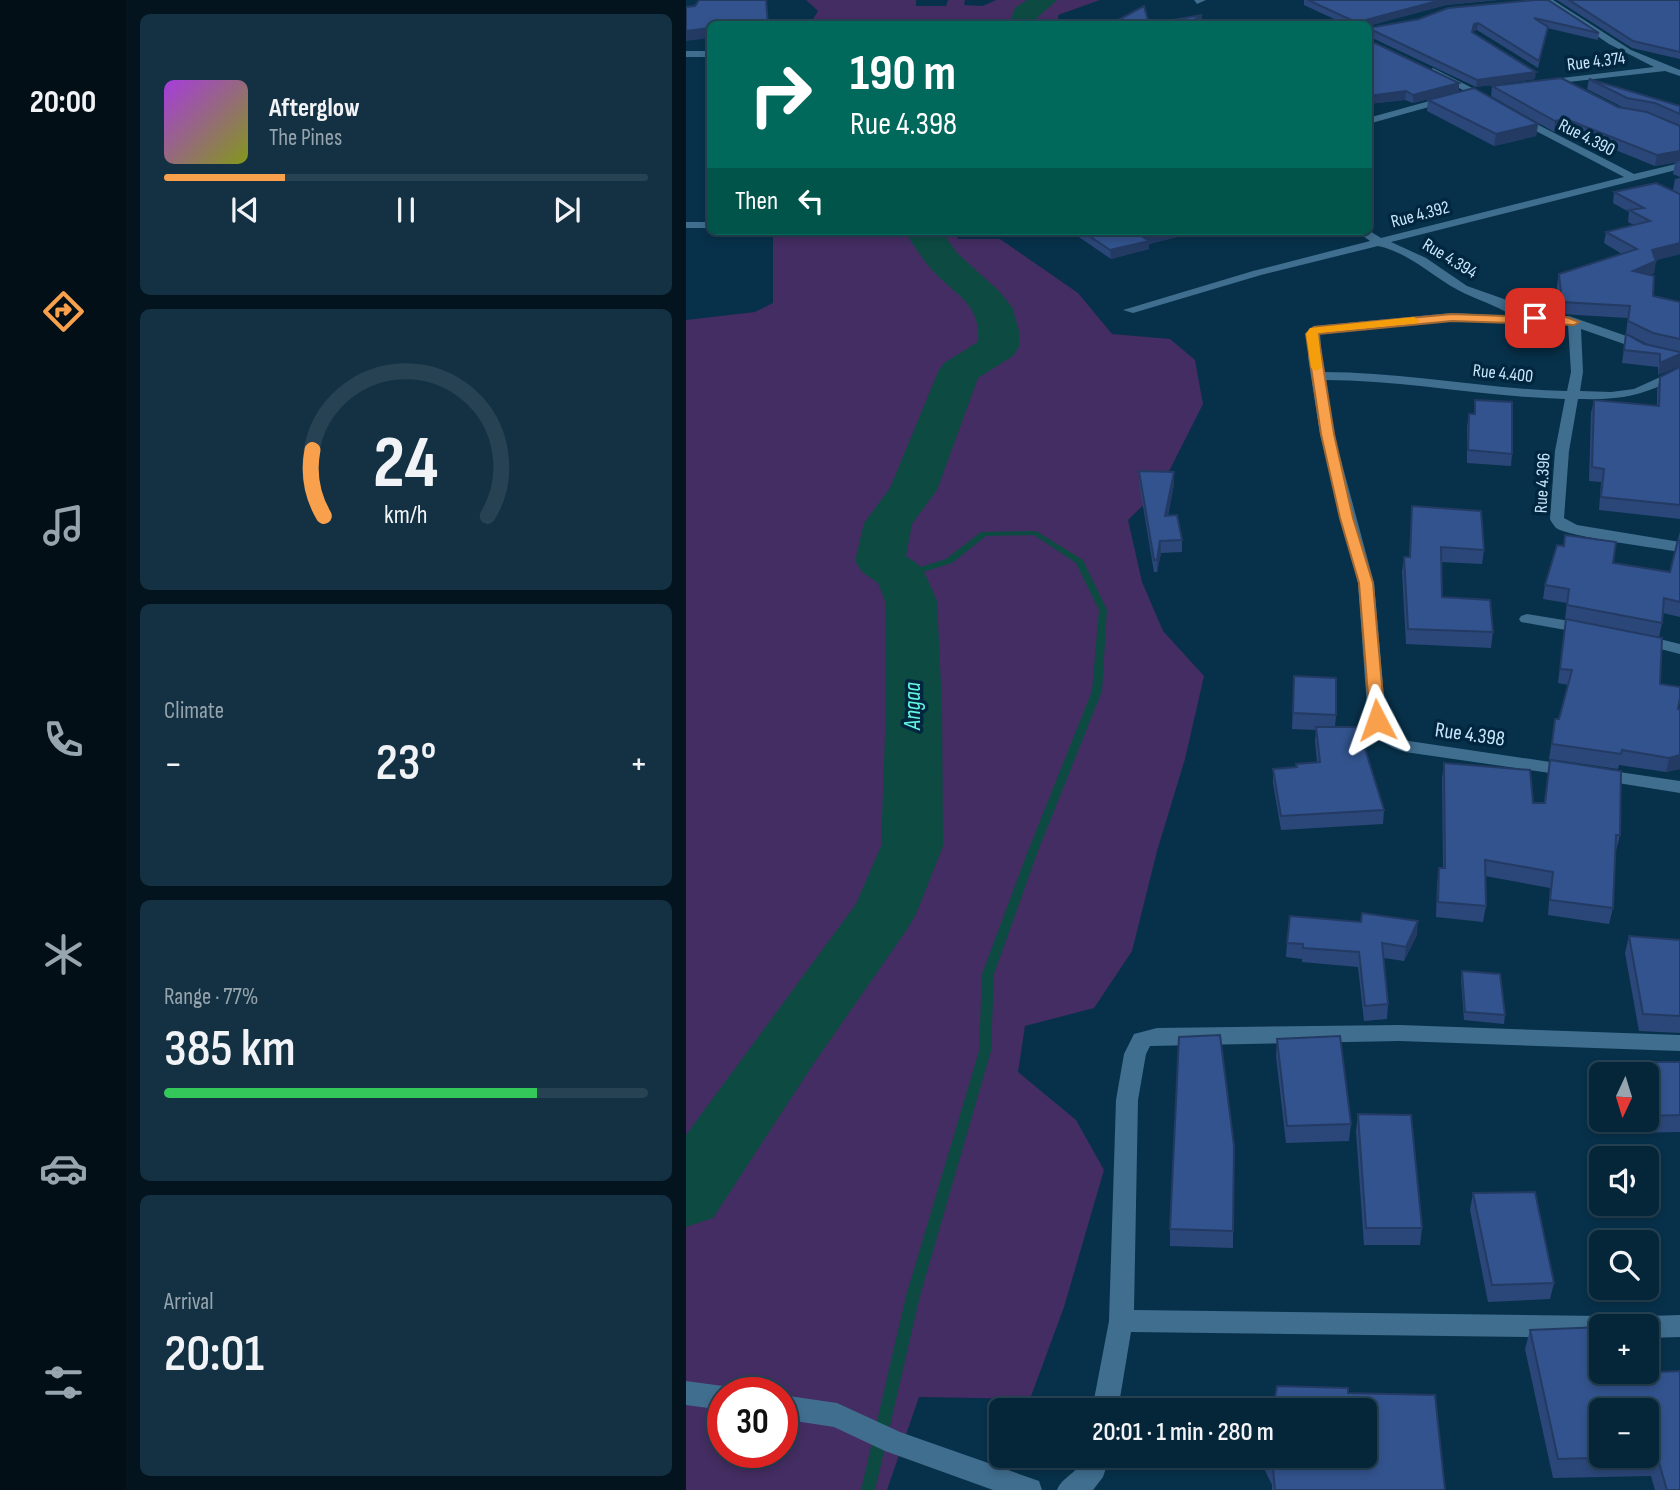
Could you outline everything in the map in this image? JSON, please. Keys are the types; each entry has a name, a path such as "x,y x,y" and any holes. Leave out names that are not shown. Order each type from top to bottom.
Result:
{"street":[{"path":"1535,1 1548,0 1593,30 1663,69 1680,74"},
{"path":"686,54 707,54"},
{"path":"1426,68 1477,92 1500,107"},
{"name":"Rue 4.374","path":"1540,84 1663,69"},
{"path":"1536,73 1560,81 1579,92"},
{"path":"1372,120 1436,101 1489,90"},
{"name":"Rue 4.390","path":"1512,114 1651,187"},
{"name":"Rue 4.392","path":"1129,310 1256,273 1630,176 1680,166"},
{"path":"686,225 707,225"},
{"name":"Rue 4.394","path":"1368,235 1380,243 1398,247 1463,288 1500,302 1517,314 1542,318 1558,317 1632,342 1646,351 1680,358"},
{"name":"Rue 4.398","path":"1574,322 1452,317 1314,330 1314,357 1328,434 1347,518 1366,583 1377,720 1387,738 1405,746 1680,787"},
{"name":"Rue 4.396","path":"1574,322 1577,372 1562,451 1557,519 1562,525 1574,529 1680,547"},
{"name":"Rue 4.400","path":"1318,376 1375,376 1532,394 1611,396 1637,392 1680,372"},
{"path":"1527,619 1600,631"},
{"path":"1624,636 1680,649"},
{"path":"1107,1398 1121,1321 1127,1100 1135,1054 1142,1040 1157,1036 1399,1033 1680,1043"},
{"path":"1121,1321 1589,1327"},
{"path":"1659,1326 1680,1326"},
{"path":"686,1393 707,1396"},
{"path":"798,1409 836,1415 894,1442 1029,1490"},
{"path":"1070,1490 1084,1482 1094,1468"}],"shaded area":[{"path":"806,0 916,0 916,6 946,6 948,0 965,0 964,5 983,6 996,0 1100,0 1058,15 1059,21 812,21 818,11"},
{"path":"773,235 956,235 958,239 1000,239 1078,293 1112,334 1170,339 1195,360 1203,404 1160,489 1128,520 1142,582 1163,631 1204,676 1185,759 1157,851 1132,951 1094,1008 1025,1026 1018,1072 1076,1120 1104,1170 1064,1307 1030,1398 919,1397 887,1490 686,1490 686,320 755,312 773,303"}],"building":[{"path":"699,0 766,0 768,21 707,21 707,28 686,31 686,7 695,6"},
{"path":"1308,0 1441,0 1366,21 1354,21"},
{"path":"1548,0 1599,33 1534,18 1548,27 1539,61 1478,23 1474,24 1472,32 1536,72 1477,80 1372,30 1372,27 1419,19 1448,8"},
{"path":"1569,0 1680,0 1680,52 1633,41"},
{"path":"1144,6 1148,21 1116,21"},
{"path":"1202,15 1192,21 1167,21"},
{"path":"1372,43 1459,83 1413,95 1406,91 1372,95"},
{"path":"1561,78 1618,107 1647,112 1680,126 1680,151 1657,155 1566,119 1555,121 1492,86"},
{"path":"1589,79 1680,106 1680,114 1655,103 1627,98"},
{"path":"1474,88 1538,124 1496,134 1428,100"},
{"path":"1656,183 1680,194 1680,243 1652,250 1656,261 1633,271 1654,276 1653,296 1680,302 1680,339 1653,333 1628,321 1630,306 1562,302 1559,274 1637,249 1606,232 1650,221 1629,210 1644,208 1614,192"},
{"path":"1088,235 1151,235 1143,237 1149,241 1110,250"},
{"path":"1626,334 1644,344 1680,354 1660,363 1660,354 1624,350"},
{"path":"1680,367 1680,505 1601,497 1604,469 1592,467 1594,400 1659,406 1660,377"},
{"path":"1475,400 1512,402 1512,454 1468,450 1469,414 1475,414"},
{"path":"1139,471 1174,472 1165,516 1177,515 1182,540 1160,541 1157,560 1154,560"},
{"path":"1412,506 1481,511 1484,550 1441,547 1442,597 1490,600 1493,632 1408,629 1404,557 1410,557"},
{"path":"1565,535 1616,542 1613,563 1670,572 1680,540 1680,602 1664,598 1662,623 1567,605 1569,589 1545,585 1557,545 1564,546"},
{"path":"1566,619 1662,638 1660,684 1680,687 1680,755 1669,758 1622,750 1621,754 1552,744 1555,719 1559,719 1572,670 1560,669"},
{"path":"1294,676 1336,678 1336,715 1293,713"},
{"path":"1316,727 1356,727 1359,749 1365,749 1384,810 1281,816 1273,769 1320,762"},
{"path":"1550,760 1621,771 1620,835 1616,835 1613,908 1550,900 1553,872 1485,860 1486,906 1438,902 1439,868 1445,868 1444,763 1530,770 1533,803 1545,803"},
{"path":"1362,913 1418,921 1406,947 1382,943 1388,1004 1365,1006 1359,952 1303,948 1303,944 1287,943 1290,916 1361,922"},
{"path":"1629,936 1680,940 1680,1016 1643,1014"},
{"path":"1462,971 1500,974 1505,1015 1465,1012"},
{"path":"1220,1035 1234,1146 1233,1231 1170,1229 1179,1037"},
{"path":"1340,1036 1351,1124 1287,1126 1277,1039"},
{"path":"1659,1062 1680,1062 1680,1115 1659,1116"},
{"path":"1358,1114 1411,1115 1422,1228 1366,1228"},
{"path":"1535,1192 1554,1283 1492,1285 1473,1193"},
{"path":"1589,1328 1589,1384 1659,1384 1659,1372 1680,1371 1680,1490 1667,1490 1659,1463 1659,1398 1589,1398 1589,1458 1558,1459 1530,1330"},
{"path":"1277,1386 1348,1388 1348,1393 1435,1395 1445,1490 1275,1490 1273,1468 1377,1468 1377,1398 1275,1398"}],"waterway":[{"name":"Angaa","path":"1024,21 1025,14 1044,0"},
{"name":"Angaa","path":"686,1195 787,1047 885,912 912,846 914,707 911,601 901,576 880,561 888,523 913,490 959,372 998,347 999,331 992,307 945,262 925,235"},
{"path":"868,1490 913,1296 985,1051 988,974 1033,851 1097,691 1103,610 1080,562 1036,533 984,534 949,561 901,576"}],"slow traffic":[{"path":"1316,368 1316,348 1312,334 1314,330 1414,320"}],"route":[{"path":"1377,720 1366,583 1347,518 1328,434 1312,334 1314,330 1452,317 1574,322 1558,317 1535,318"}]}
